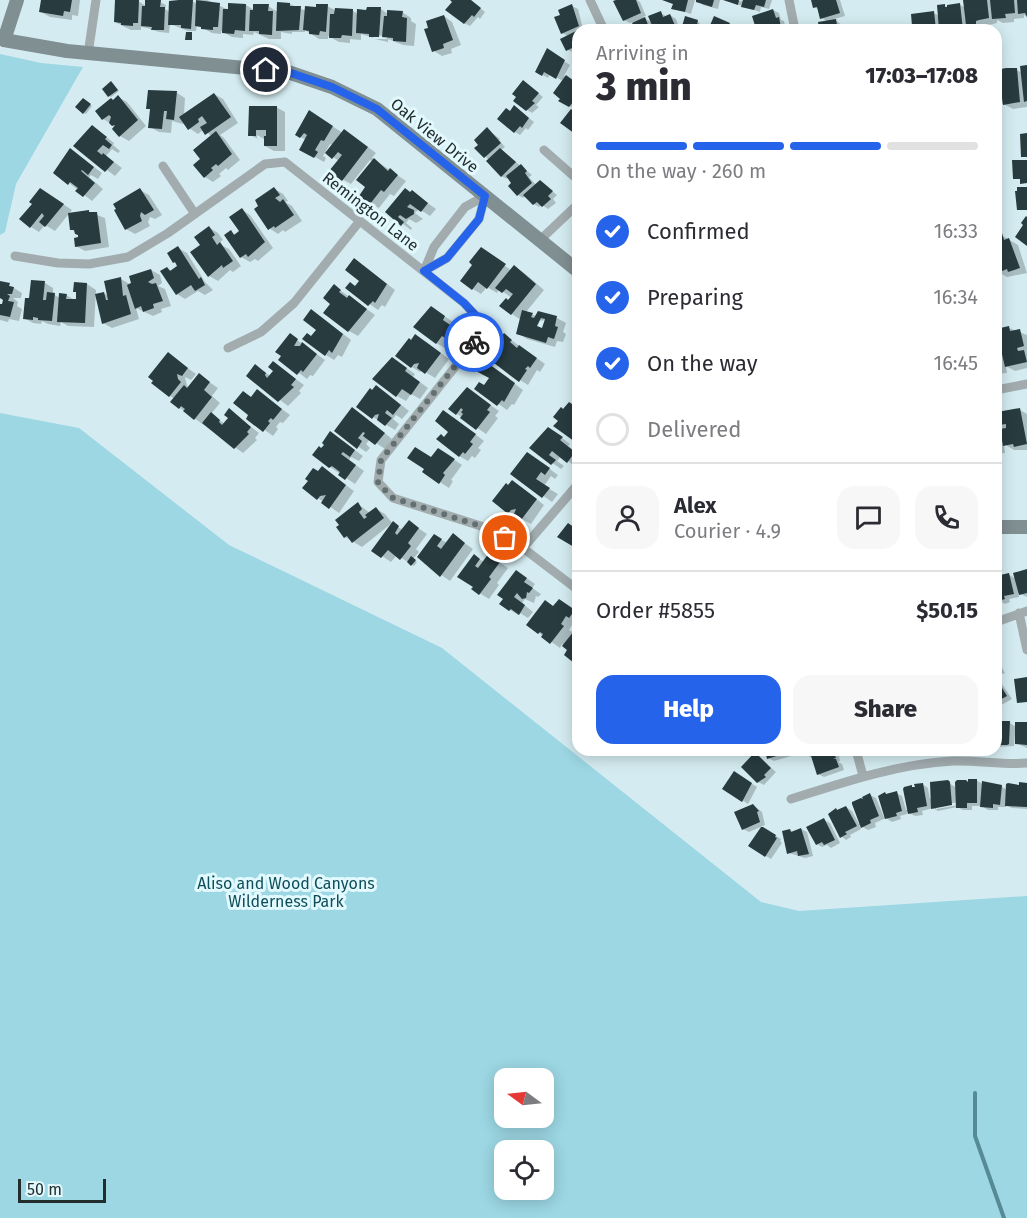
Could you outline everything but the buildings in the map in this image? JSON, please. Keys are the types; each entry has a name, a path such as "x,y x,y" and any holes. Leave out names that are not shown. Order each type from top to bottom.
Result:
{"street":[{"path":"2,40 17,0"},
{"path":"88,54 96,0"},
{"path":"590,0 601,24"},
{"path":"789,0 794,24"},
{"name":"Oak View Drive","path":"2,40 88,54 288,72 332,87 377,109 572,266"},
{"path":"544,150 572,175"},
{"name":"Remington Lane","path":"15,256 58,263 89,264 128,257 168,233 265,164 285,162 464,303 478,318 474,343 381,460 378,483 393,498 487,528 523,548 572,585"},
{"path":"163,166 195,214"},
{"path":"424,271 434,247 465,207 485,196"},
{"path":"424,271 447,258 479,219 485,196"},
{"path":"540,240 572,210"},
{"path":"228,348 261,332 294,303 359,222"},
{"path":"444,235 457,245"},
{"path":"1002,389 1027,384"},
{"path":"523,548 572,491"},
{"path":"1002,527 1027,526"},
{"path":"1002,620 1023,612 1027,650"},
{"path":"858,756 863,776"},
{"path":"791,799 863,776 920,764 954,761 1027,762"}],"green space":[{"path":"0,54 41,63 83,67 16,184 5,232 0,235"},
{"name":"Aliso and Wood Canyons Wilderness Park","path":"0,413 79,428 229,545 442,648 572,752 572,756 578,756 761,902 799,911 1027,896 1027,1218 0,1218"}],"waterway":[{"path":"975,1093 975,1136 1004,1218"}],"way so far":[{"path":"474,342 381,460 378,483 393,498 487,528 505,538"}],"route":[{"path":"266,70 288,72 332,87 377,109 485,196 479,219 447,258 424,271 464,303 478,318 474,342"}]}
